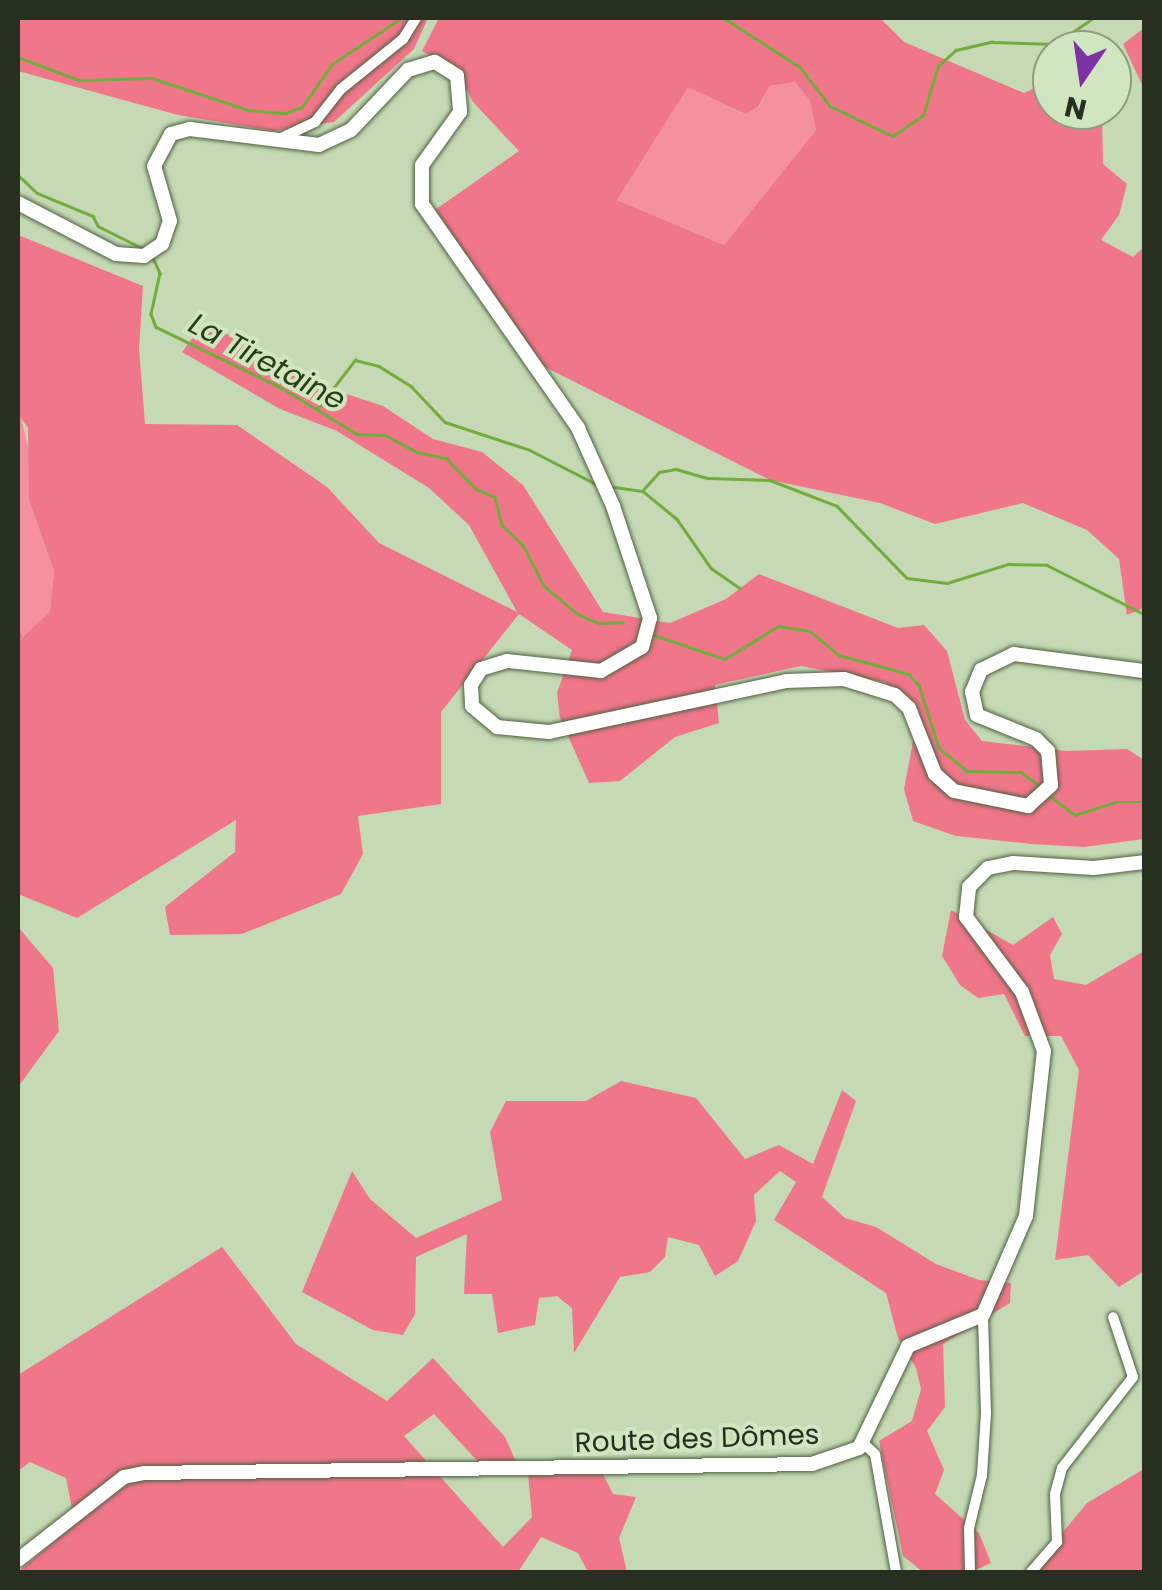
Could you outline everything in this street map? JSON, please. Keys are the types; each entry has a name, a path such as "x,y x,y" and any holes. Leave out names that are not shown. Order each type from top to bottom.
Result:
{"main road":[{"path":"18,204 116,254 146,254 170,221 154,166 161,143 190,129 305,146 335,140 363,119 394,80 423,63 436,62 457,76 460,112 422,165 422,204 578,428 643,584 650,618 633,656 586,672 492,663 470,685 479,715 514,731 549,732 816,676 874,686 909,708 936,774 954,791 1006,806 1040,799 1051,785 1048,750 1036,739 976,715 972,692 981,670 1014,654 1144,671"},
{"path":"863,1443 908,1346 982,1315 1026,1216 1044,1050 1022,992 966,916 969,887 988,868 1013,864 1094,868 1144,862"},
{"name":"Route des Dômes","path":"18,1560 124,1478 146,1473 812,1464 845,1456 863,1443"}],"street":[{"path":"272,143 315,122 341,89 402,39 416,18"},
{"path":"970,1572 969,1528 982,1475 986,1414 982,1315"},
{"path":"1030,1572 1057,1542 1055,1494 1062,1468 1133,1377 1113,1318"},
{"path":"863,1443 875,1454 896,1572"}],"shaded area":[{"path":"18,18 428,18 414,49 334,122 274,131 178,115 18,71"},
{"path":"439,18 880,18 904,42 1024,93 1032,89 1032,130 1102,130 1103,164 1127,184 1119,215 1101,240 1133,257 1144,247 1144,608 1127,615 1119,559 1087,530 1023,503 935,524 880,503 770,480 539,364 435,210 519,151 473,102 457,70 422,51","holes":["795,82 810,101 816,130 724,245 617,200 688,87 745,114 758,107 770,86"]},
{"path":"1144,28 1144,89 1132,63 1132,37"},
{"path":"795,82 810,101 816,130 724,245 617,200 688,86 744,114 759,107 770,86"},
{"path":"18,235 143,286 139,349 145,424 237,425 327,487 379,543 517,612 469,525 429,488 337,431 280,409 182,352 199,329 231,335 334,390 383,406 433,439 482,452 523,485 603,612 670,623 726,599 759,574 898,628 924,625 947,651 965,720 982,741 1067,751 1127,749 1144,760 1144,839 1084,847 1032,844 956,836 913,821 904,789 919,710 884,682 801,666 715,685 719,723 675,737 620,781 589,783 560,718 557,693 572,650 519,614 441,712 441,804 358,816 363,854 341,894 242,934 170,935 165,907 235,852 236,820 77,918 18,894 18,628 23,637 50,611 54,571 29,500 28,428 18,414"},
{"path":"20,413 33,467 29,500 54,571 50,611 23,637 18,628"},
{"path":"951,910 1013,945 1053,917 1062,934 1050,955 1054,979 1086,985 1144,951 1144,1271 1119,1287 1088,1255 1055,1260 1079,1070 1061,1036 1025,1036 1004,994 978,998 960,985 942,956"},
{"path":"18,927 53,968 59,1031 18,1087"},
{"path":"621,1081 696,1098 745,1159 779,1145 813,1164 842,1090 856,1101 822,1197 845,1218 876,1227 936,1264 979,1280 1011,1283 1010,1303 943,1344 945,1407 927,1431 944,1470 935,1494 979,1533 991,1563 971,1572 923,1572 903,1556 879,1441 912,1421 921,1389 916,1368 898,1338 886,1293 774,1220 796,1182 780,1171 754,1195 756,1221 738,1261 715,1276 699,1245 668,1237 665,1257 650,1272 620,1277 574,1353 572,1308 557,1296 539,1298 535,1325 498,1333 492,1294 464,1294 467,1234 416,1257 415,1314 403,1335 373,1330 302,1292 352,1171 370,1199 416,1238 502,1200 490,1132 506,1101 586,1101"},
{"path":"222,1247 296,1344 387,1401 433,1358 505,1437 517,1464 481,1465 434,1414 404,1436 503,1547 532,1517 528,1473 602,1472 613,1494 636,1497 619,1538 627,1572 588,1572 578,1553 541,1537 518,1572 18,1572 75,1524 66,1478 30,1462 18,1471 18,1375"},
{"path":"1144,1469 1144,1572 1030,1572 1087,1503"}],"waterway":[{"path":"18,57 79,80 152,78 248,110 286,113 302,107 332,64 401,18"},
{"path":"724,18 800,67 830,106 893,136 923,115 938,66 956,50 992,42 1055,44 1093,18"},
{"name":"La Tiretaine","path":"18,175 37,193 93,216 98,226 144,249"},
{"name":"La Tiretaine","path":"153,258 160,273 151,314 156,327 282,388 357,434 385,435 417,452 446,458 476,489 495,497 502,525 523,545 544,586 579,615 599,623 623,622"},
{"path":"318,408 355,360 379,366 412,387 445,422 530,450 596,484"},
{"path":"614,487 642,491 659,472 676,469 708,478 770,480 837,506 907,578 947,583 1008,564 1047,565 1144,614"},
{"path":"644,492 677,519 711,568 740,588"},
{"name":"La Tiretaine","path":"654,635 725,659 778,626 810,631 839,655 909,674 919,685 939,748 967,771 1021,772 1041,787"},
{"name":"La Tiretaine","path":"1050,796 1075,815 1115,802 1144,802"}]}
